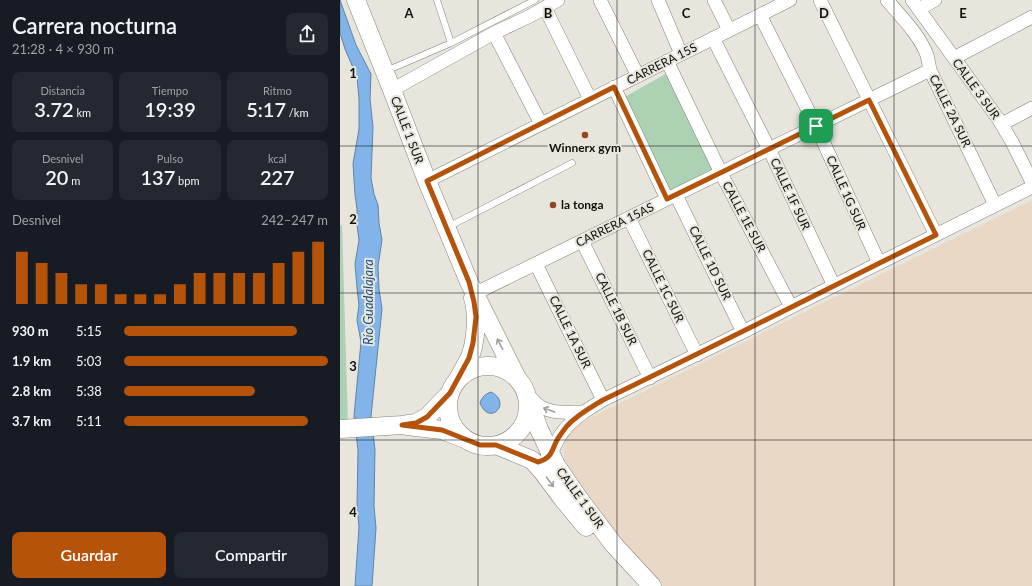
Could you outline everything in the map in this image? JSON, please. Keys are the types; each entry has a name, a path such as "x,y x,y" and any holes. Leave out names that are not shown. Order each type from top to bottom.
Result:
{"main road":[{"name":"CALLE 1 SUR","path":"356,0 427,181 472,290 523,388 539,429 556,465 614,545 652,586"},
{"name":"CALLE 1 SUR","path":"453,387 469,358 473,343 476,317 472,290"},
{"path":"340,429 416,423 427,417 465,373 477,368 488,366 498,367 508,371 523,388 528,409 525,421 518,432 508,441 496,445 480,445 442,430 402,425"},
{"path":"453,387 448,403 450,417 455,428 471,442"},
{"name":"CALLE 1 SUR","path":"496,445 532,460 636,586"}],"street":[{"path":"392,90 494,33 540,4 558,0"},
{"path":"600,0 638,76"},
{"path":"658,0 682,54"},
{"path":"714,0 729,30"},
{"name":"CARRERA 15S","path":"427,181 760,15 775,3 790,0"},
{"path":"820,0 936,235"},
{"name":"CALLE 2A SUR","path":"887,0 916,36 927,55 930,70 995,205"},
{"path":"916,4 935,0"},
{"path":"540,4 590,100"},
{"name":"CALLE 3 SUR","path":"916,4 1002,124 1032,182"},
{"name":"CALLE 1G SUR","path":"760,15 816,126 878,263"},
{"path":"954,58 1032,17"},
{"path":"494,33 541,124"},
{"name":"CALLE 1F SUR","path":"713,38 769,149 834,286"},
{"name":"CALLE 1E SUR","path":"666,61 721,173 791,307"},
{"name":"CARRERA 15AS","path":"472,290 536,264 930,70"},
{"path":"614,87 672,197"},
{"path":"1002,124 1032,108"},
{"path":"532,460 538,462 551,454 556,440 574,419 603,400 697,355 1032,187"},
{"name":"CALLE 1D SUR","path":"672,197 743,332"},
{"name":"CALLE 1C SUR","path":"629,218 697,355"},
{"name":"CALLE 1B SUR","path":"582,241 650,378"},
{"name":"CALLE 1A SUR","path":"536,264 603,400"},
{"path":"523,388 534,402 552,412 583,412"}],"lane":[{"path":"437,0 451,43"},
{"path":"384,71 540,4"},
{"path":"447,227 572,163"}],"shaded area":[{"path":"1032,200 1032,586 663,586 612,529 577,481 564,460 564,440 578,424"}],"green space":[{"path":"667,73 716,172 669,195 623,98"},
{"path":"342,225 348,424 340,424 340,226"}],"water":[{"name":"Río Guadalajara","path":"340,0 356,45 371,74 370,99 373,127 371,178 378,205 382,240 378,266 382,309 371,416 375,450 374,506 376,528 372,586 355,586 359,527 357,506 358,450 354,416 361,342 357,320 359,305 355,264 359,240 353,164 359,129 359,99 357,77 340,33"},
{"path":"491,392 500,402 500,407 497,411 489,413 484,410 480,403 484,396"}],"place":[{"name":"Winnerx gym","path":"585,135"},
{"name":"la tonga","path":"553,205"}],"route":[{"path":"614,87 667,199 816,126 869,100 936,235 743,332 603,400 574,419 556,440 551,454 538,462 496,445 480,445 442,430 402,425 416,423 427,417 450,393 469,358 473,343 476,317 469,282 427,181 614,87"}]}
